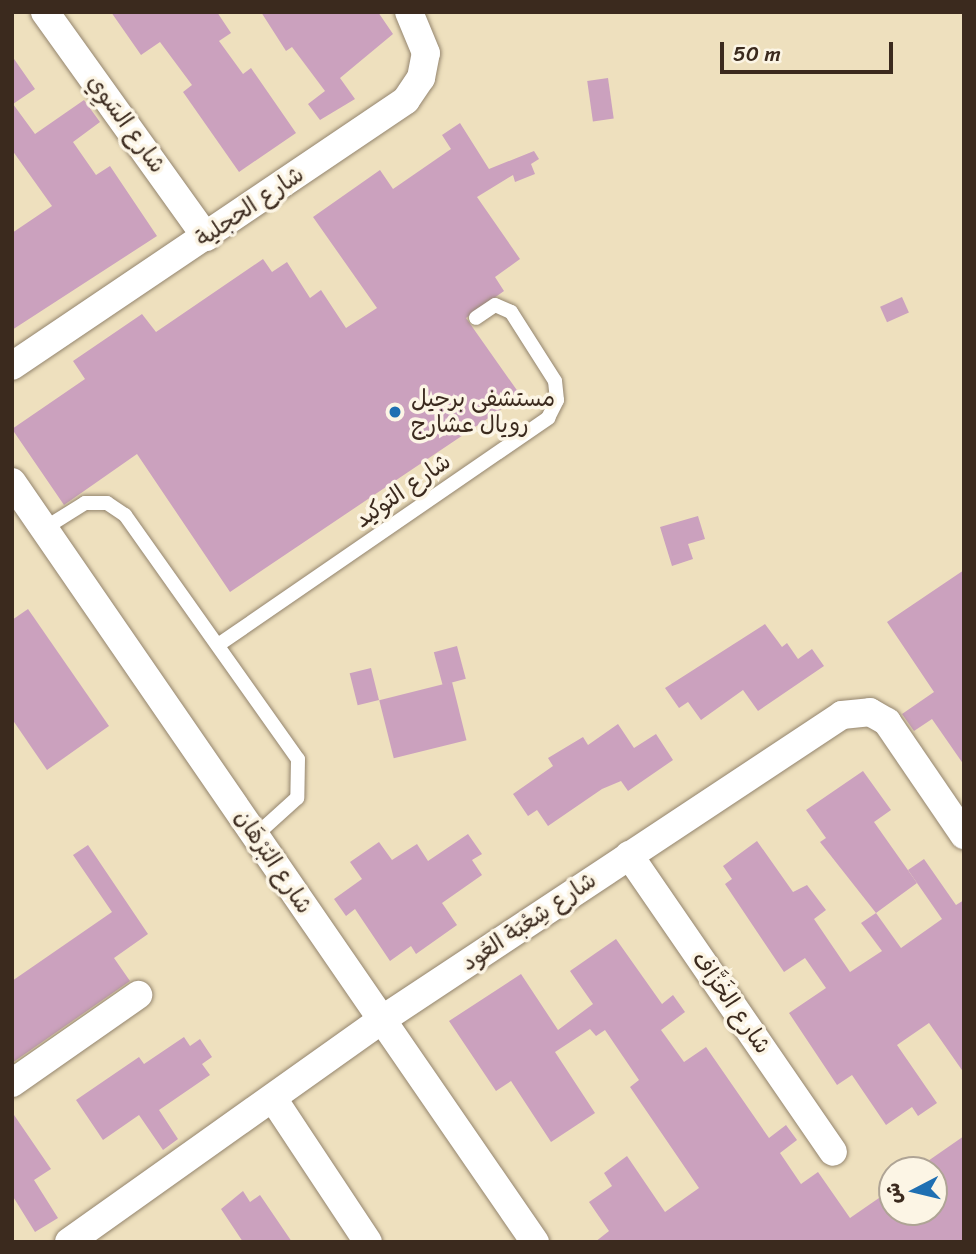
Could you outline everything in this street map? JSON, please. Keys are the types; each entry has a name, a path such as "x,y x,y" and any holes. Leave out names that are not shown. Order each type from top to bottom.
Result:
{"street":[{"name":"شارع السَوِي","path":"45,12 206,237"},
{"name":"شارع الحجلية","path":"12,366 407,100 421,78 426,53 409,12"},
{"name":"شارع البُرْهَان","path":"12,482 380,1021 535,1242"},
{"name":"شارع شِعْبَة العُود","path":"69,1242 274,1100 380,1021 818,728 860,711 887,722 964,835"},
{"name":"شارع الخَزَّاف","path":"629,855 833,1152"},
{"path":"12,1083 138,995"},
{"path":"274,1100 368,1242"}],"lane":[{"name":"شارع التوكيد","path":"218,645 548,418 557,400 555,381 511,312 495,305 476,318"},
{"path":"45,528 85,503 117,508 218,645 302,772 297,799 255,836"}],"building":[{"path":"111,12 217,12 231,33 219,41 243,74 251,68 296,133 239,172 183,92 192,85 160,42 141,55"},
{"path":"261,12 378,12 393,34 340,78 355,99 320,120 308,104 325,91 292,47 286,51"},
{"path":"12,56 35,89 13,104 35,134 84,100 100,122 73,142 96,175 110,166 157,236 12,330 12,233 52,206 12,150"},
{"path":"608,78 614,119 593,122 587,81"},
{"path":"460,123 489,169 534,151 539,159 531,164 535,174 515,182 513,175 477,197 520,259 495,277 504,291 466,318 521,396 230,592 137,454 64,505 12,429 85,379 73,361 142,314 156,332 263,259 272,272 287,262 310,298 321,290 346,328 377,308 313,217 380,170 393,189 451,149 442,135"},
{"path":"902,297 909,313 887,322 880,307"},
{"path":"698,516 705,539 688,544 693,559 672,566 660,527"},
{"path":"964,570 964,765 932,719 914,731 902,714 934,692 887,622"},
{"path":"28,609 109,726 47,770 12,719 12,620"},
{"path":"765,624 782,647 787,643 798,659 812,649 824,666 758,711 743,690 701,720 688,702 679,708 665,688"},
{"path":"457,646 466,679 443,685 434,652"},
{"path":"371,668 379,700 358,705 350,673"},
{"path":"452,682 467,740 394,758 379,700"},
{"path":"618,724 634,748 656,734 673,760 628,791 621,781 602,789 548,826 537,810 528,816 513,794 553,766 548,758 583,737 588,745"},
{"path":"863,771 891,810 874,822 917,883 876,913 820,842 826,838 806,810"},
{"path":"468,834 482,854 472,860 482,875 442,903 457,925 416,954 411,946 390,961 355,909 346,916 334,899 362,879 350,862 379,842 392,860 417,844 428,861"},
{"path":"757,841 793,892 807,885 826,910 814,919 850,972 882,951 861,923 876,913 901,948 942,919 908,870 924,859 956,905 964,900 964,1073 929,1023 897,1045 937,1103 918,1116 912,1107 886,1125 852,1075 837,1085 789,1013 826,988 805,958 784,972 725,884 732,879 723,866"},
{"path":"88,845 148,934 114,958 130,981 12,1063 12,981 112,912 73,855"},
{"path":"616,939 662,1004 673,995 685,1012 661,1030 684,1062 706,1047 769,1138 786,1125 797,1140 780,1153 801,1184 818,1172 850,1218 878,1199 878,1226 948,1226 948,1156 935,1156 964,1136 964,1242 595,1242 609,1231 589,1202 612,1186 604,1173 627,1156 665,1212 699,1188 630,1087 639,1080 605,1030 596,1036 590,1029 555,1052 595,1113 551,1142 511,1081 496,1091 449,1021 521,974 558,1030 593,1004 570,971"},
{"path":"184,1037 190,1046 200,1039 212,1057 202,1064 210,1075 159,1110 178,1139 163,1150 139,1115 103,1140 76,1100 139,1057 144,1064"},
{"path":"12,1112 51,1169 34,1180 58,1218 35,1232 12,1195"},
{"path":"243,1191 250,1202 260,1195 292,1242 243,1242 221,1209"}],"place":[{"name":"مستشفى برجيل رويال عشارج","path":"395,412"}]}
